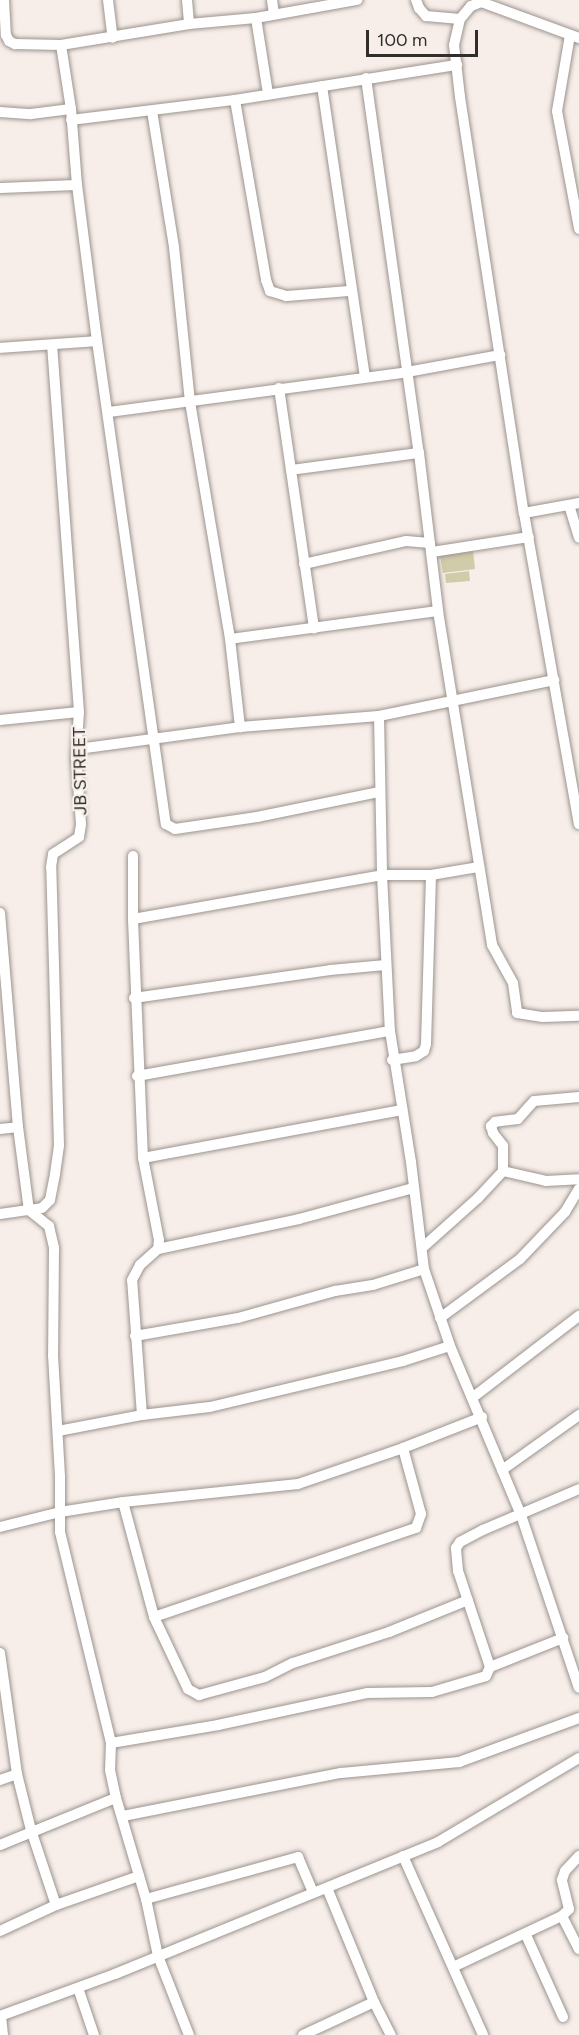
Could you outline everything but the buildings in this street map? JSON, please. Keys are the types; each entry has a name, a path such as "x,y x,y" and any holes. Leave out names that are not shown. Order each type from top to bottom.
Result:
{"street":[{"path":"4,0 9,41 15,44 61,45 189,24 256,18 352,0"},
{"path":"108,0 113,38"},
{"path":"187,0 189,24"},
{"path":"273,0 274,14"},
{"path":"416,0 426,16 460,19"},
{"path":"579,229 557,111 574,36 481,1 471,6 460,19 454,45 524,513 579,824"},
{"path":"256,18 268,94"},
{"path":"61,45 97,341 109,412 166,824 175,829 257,817 379,792"},
{"path":"0,112 71,115 152,111 457,65"},
{"path":"366,78 419,453 438,611 492,945 513,983 517,1013 543,1017 579,1016"},
{"path":"322,86 350,291 365,376"},
{"path":"234,100 264,270 270,291 286,296 350,291"},
{"path":"152,111 174,247 190,402 230,639 240,726"},
{"path":"0,188 77,185"},
{"path":"0,348 97,341"},
{"name":"JB STREET","path":"0,1214 42,1208 50,1200 59,1145 51,867 53,854 79,837 79,712 52,345"},
{"path":"109,412 407,372 500,355"},
{"path":"279,388 314,628"},
{"path":"291,470 419,453"},
{"path":"524,513 574,504 579,538"},
{"path":"304,564 406,541 431,547 528,537"},
{"path":"230,639 438,611"},
{"path":"78,749 240,726 379,716 554,680"},
{"path":"0,720 79,712"},
{"path":"379,716 382,875 392,1060 424,1269 450,1346 482,1417 521,1515 579,1688"},
{"path":"133,856 137,1076 143,1158 159,1240 158,1249"},
{"path":"133,919 382,875 431,875 479,867"},
{"path":"392,1060 416,1056 424,1051 426,1044 431,875"},
{"path":"0,913 6,1041 29,1210 49,1226 54,1248 53,1356 58,1431 60,1532 64,1556 111,1743 110,1770 116,1798 146,1899 158,1956 189,2035"},
{"path":"134,999 330,970 386,965"},
{"path":"137,1076 390,1031"},
{"path":"422,1248 478,1198 503,1171 503,1146 493,1133 491,1126 495,1122 518,1119 534,1101 579,1097"},
{"path":"143,1158 401,1110"},
{"path":"0,1129 18,1127"},
{"path":"503,1171 546,1181 579,1179"},
{"path":"142,1416 132,1280 140,1265 158,1249 299,1219 413,1188"},
{"path":"440,1318 520,1259 565,1212 579,1190"},
{"path":"135,1336 238,1318 335,1291 373,1285 424,1269"},
{"path":"472,1398 579,1316"},
{"path":"58,1431 210,1407 403,1361 450,1346"},
{"path":"502,1470 579,1415"},
{"path":"0,1527 60,1512 123,1502 298,1484 403,1448 482,1417"},
{"path":"154,1617 416,1528 421,1514 403,1448"},
{"path":"111,1743 218,1725 367,1693 432,1692 486,1676 490,1667 458,1570 456,1548 460,1542 476,1533 579,1489"},
{"path":"123,1502 154,1617 188,1689 199,1695 265,1677 292,1663 389,1632 468,1600"},
{"path":"490,1667 563,1638"},
{"path":"0,1653 4,1705 17,1773 31,1830 56,1905"},
{"path":"123,1816 341,1773 459,1762 579,1718"},
{"path":"3,2035 1,2016 78,1988 403,1856 464,1828 579,1758"},
{"path":"0,1780 17,1773"},
{"path":"0,1845 31,1830 116,1798"},
{"path":"403,1856 483,2035"},
{"path":"453,1966 526,1935 562,1916 568,1909 562,1880 565,1871 579,1856"},
{"path":"146,1899 298,1857 313,1893"},
{"path":"0,1931 56,1905 139,1876"},
{"path":"327,1888 374,2002 391,2035"},
{"path":"562,1916 579,1949"},
{"path":"526,1935 563,2017"},
{"path":"78,1988 94,2035"},
{"path":"303,2035 374,2002"}],"shaded area":[{"path":"473,550 475,569 443,573 440,555"},
{"path":"469,571 470,581 446,583 445,574"}]}
